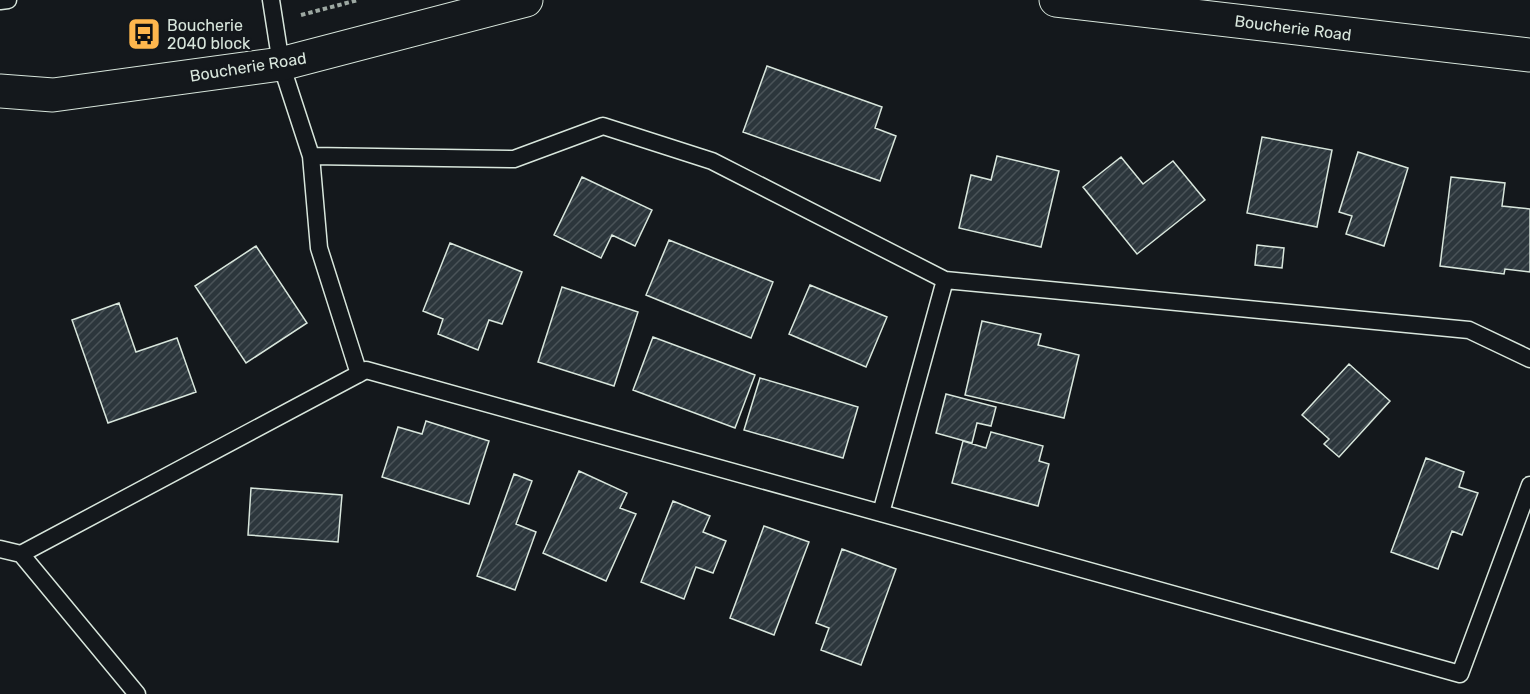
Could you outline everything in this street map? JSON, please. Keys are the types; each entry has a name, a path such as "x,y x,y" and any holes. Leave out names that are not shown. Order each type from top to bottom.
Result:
{"main road":[{"name":"Boucherie Road","path":"0,91 53,95 281,64 526,0"},
{"name":"Boucherie Road","path":"1056,0 1530,55"}],"lane":[{"path":"0,1 8,0"},
{"path":"271,0 281,64 311,156 319,248 359,374"},
{"path":"311,156 514,159 603,126 712,161 945,280 1469,330 1530,359"},
{"path":"881,513 945,280"},
{"path":"21,554 366,370 1460,674 1530,485"},
{"path":"0,549 21,554 137,694"}],"building":[{"path":"767,66 882,107 875,128 896,136 880,181 743,132"},
{"path":"1262,137 1332,150 1317,227 1247,213"},
{"path":"1358,152 1408,168 1384,246 1346,234 1352,216 1339,212"},
{"path":"997,156 1059,171 1041,247 959,228 971,175 991,180"},
{"path":"1121,157 1143,184 1173,161 1205,200 1137,254 1083,187"},
{"path":"582,177 652,210 635,246 612,235 601,258 554,235"},
{"path":"1451,177 1505,183 1502,206 1530,209 1530,272 1505,269 1504,274 1440,266"},
{"path":"669,240 773,282 751,338 646,295"},
{"path":"450,243 522,272 502,324 489,320 478,350 438,334 443,319 423,311"},
{"path":"1257,245 1284,248 1282,268 1255,265"},
{"path":"256,246 307,323 246,363 195,286"},
{"path":"810,285 887,317 866,367 789,334"},
{"path":"562,287 638,312 614,386 538,362"},
{"path":"119,303 136,352 177,338 196,392 108,423 72,320"},
{"path":"982,321 1041,334 1038,345 1079,355 1064,418 965,395"},
{"path":"653,337 755,375 735,428 633,390"},
{"path":"1349,364 1390,401 1339,457 1324,444 1329,439 1302,415"},
{"path":"760,378 858,407 843,458 744,430"},
{"path":"946,394 996,407 991,426 977,423 972,443 936,433"},
{"path":"426,421 489,441 469,504 382,477 398,427 422,434"},
{"path":"991,432 1043,446 1039,461 1049,464 1038,506 952,483 963,441 986,448"},
{"path":"1426,458 1464,472 1459,487 1478,493 1462,535 1452,531 1438,569 1391,552"},
{"path":"579,471 627,493 620,508 636,514 606,581 543,553"},
{"path":"514,474 532,481 516,524 536,532 515,590 477,576"},
{"path":"251,488 342,495 338,542 248,535"},
{"path":"673,501 710,516 703,532 726,541 713,573 696,567 684,599 641,582"},
{"path":"764,526 809,542 774,635 730,618"},
{"path":"842,549 896,569 861,665 821,650 829,628 816,623"}],"place":[{"name":"Boucherie 2040 block","path":"144,34"}]}
